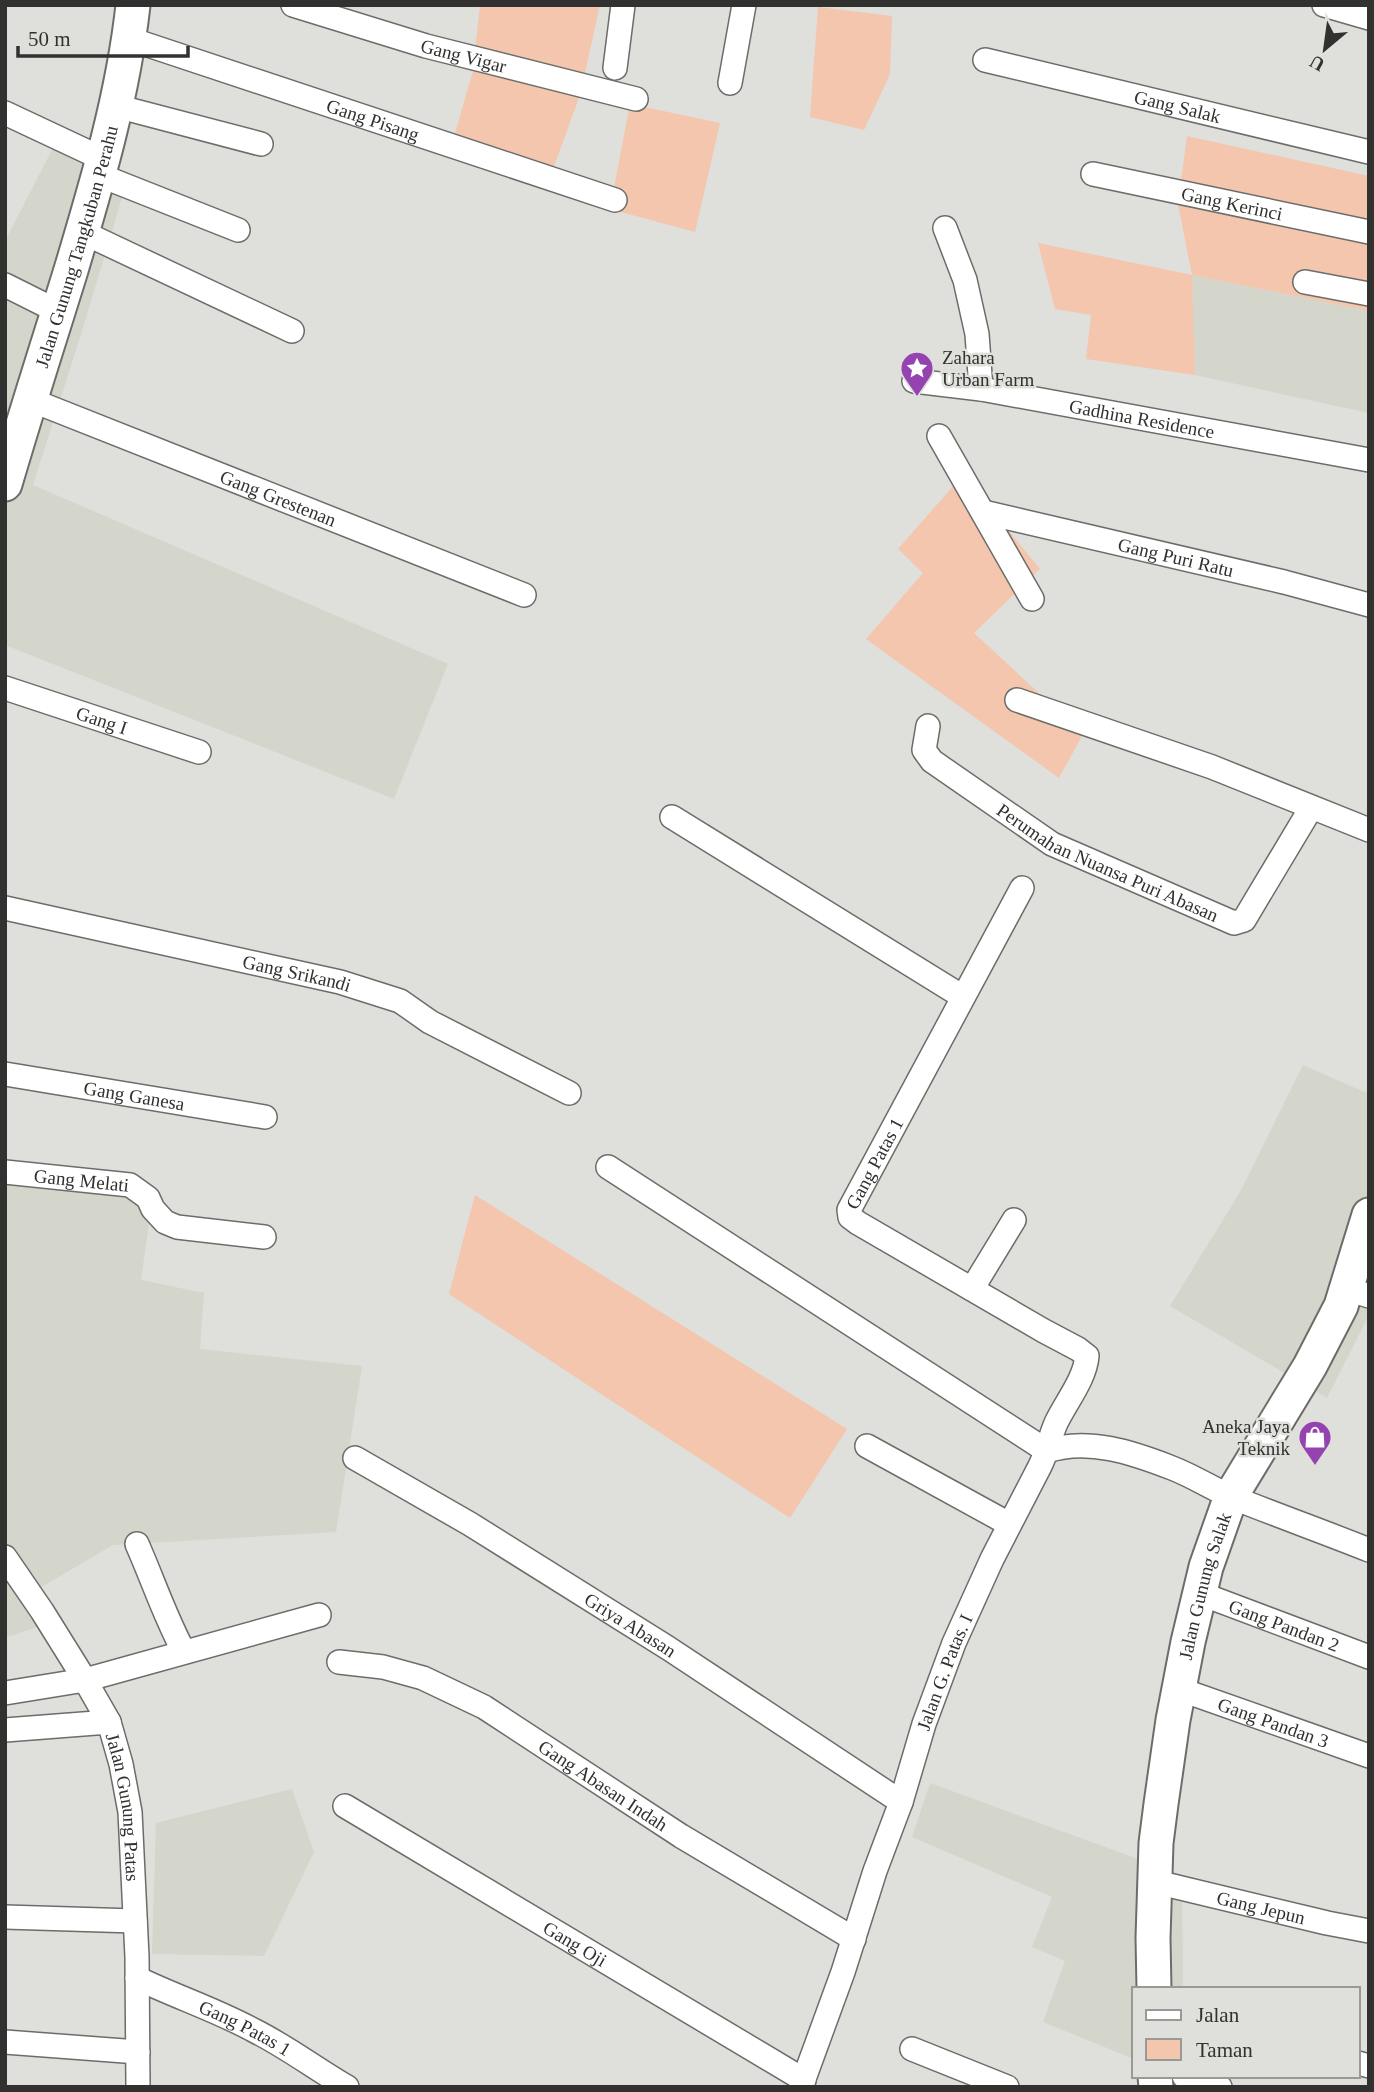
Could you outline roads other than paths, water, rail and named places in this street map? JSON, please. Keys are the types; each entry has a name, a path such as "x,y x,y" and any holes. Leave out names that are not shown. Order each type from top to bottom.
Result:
{"street":[{"name":"Jalan Gunung Tangkuban Perahu","path":"5,484 101,167 130,39 133,5"},
{"name":"Gang Vigar","path":"293,5 426,46 636,99"},
{"path":"615,68 623,5"},
{"path":"730,83 744,5"},
{"path":"1324,5 1369,18"},
{"name":"Gang Pisang","path":"130,39 615,200"},
{"name":"Gang Salak","path":"985,60 1369,152"},
{"path":"116,106 261,144"},
{"path":"5,113 101,167 238,230"},
{"name":"Gang Kerinci","path":"1093,174 1369,232"},
{"path":"945,228 965,280 977,334 981,389"},
{"path":"82,232 292,331"},
{"path":"1305,282 1369,295"},
{"path":"5,285 59,312"},
{"name":"Gadhina Residence","path":"914,381 981,389 1369,460"},
{"name":"Gang Grestenan","path":"31,400 524,595"},
{"path":"939,436 1032,598"},
{"name":"Gang Puri Ratu","path":"983,512 1284,582 1369,605"},
{"name":"Gang I","path":"5,688 199,752"},
{"path":"1017,700 1212,767 1369,830"},
{"name":"Perumahan Nuansa Puri Abasan","path":"929,726 924,750 932,761 1040,837 1234,923 1244,920 1311,808"},
{"path":"672,817 963,997"},
{"name":"Gang Patas 1","path":"1022,888 849,1210 850,1217 858,1223 1087,1356 1083,1371 1055,1426 1047,1451"},
{"name":"Gang Srikandi","path":"5,908 340,982 400,1001 430,1022 569,1093"},
{"name":"Gang Ganesa","path":"5,1074 265,1118"},
{"path":"608,1167 1047,1451 1072,1445 1121,1451 1172,1468 1231,1496 1369,1550"},
{"name":"Gang Melati","path":"5,1172 130,1185 148,1198 153,1209 165,1222 177,1227 264,1237"},
{"name":"Jalan Gunung Salak","path":"1154,1987 1156,1843 1173,1720 1199,1593 1231,1496 1329,1333 1358,1292 1369,1215"},
{"path":"972,1289 1014,1220"},
{"path":"867,1446 1009,1524"},
{"name":"Jalan G. Patas. I","path":"802,2084 954,1643 1009,1524 1047,1451"},
{"name":"Griya Abasan","path":"355,1458 470,1524 668,1648 901,1802"},
{"path":"137,1544 167,1621 184,1652"},
{"name":"Jalan Gunung Patas","path":"5,1557 85,1679 109,1723 121,1764 130,1812 137,1978 138,2087"},
{"name":"Gang Pandan 2","path":"1199,1593 1369,1657"},
{"path":"5,1693 85,1679 318,1615"},
{"name":"Gang Abasan Indah","path":"339,1662 383,1667 423,1678 484,1707 681,1836 854,1939"},
{"name":"Gang Pandan 3","path":"1179,1689 1369,1756"},
{"path":"5,1730 109,1723"},
{"name":"Gang Oji","path":"345,1806 802,2084"},
{"name":"Gang Jepun","path":"1156,1882 1369,1931"},
{"path":"5,1917 135,1921"},
{"name":"Gang Patas 1","path":"137,1978 216,2011 257,2032 347,2087"},
{"path":"5,2042 138,2052"},
{"path":"912,2049 1007,2087"},
{"path":"1191,2078 1220,2087"}],"place":[{"name":"Zahara Urban Farm","path":"917,398"},
{"name":"Aneka Jaya Teknik","path":"1315,1467"}]}
